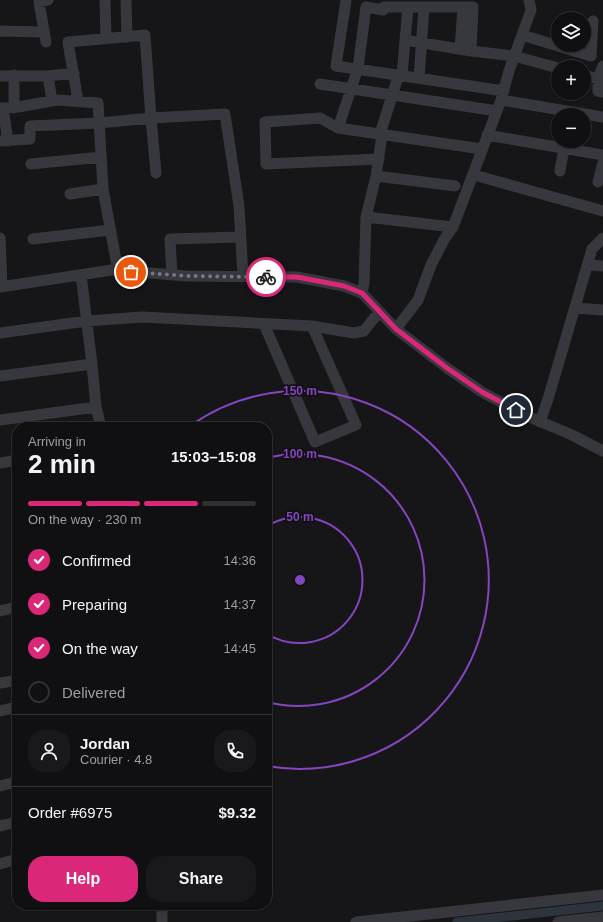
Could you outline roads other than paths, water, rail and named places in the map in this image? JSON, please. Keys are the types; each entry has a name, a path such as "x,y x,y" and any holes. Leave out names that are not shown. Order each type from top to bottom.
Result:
{"street":[{"path":"0,31 45,37 39,2 48,0"},
{"path":"105,0 106,38"},
{"path":"126,0 127,37"},
{"path":"346,0 336,66 419,78 502,95 551,108"},
{"path":"396,329 418,300 431,265 453,226 474,175 531,10 529,0"},
{"path":"338,128 358,68 366,7 383,10 385,4 408,7 473,7 466,50"},
{"path":"362,293 364,283 366,217 376,176 381,134 392,95 401,75 408,7"},
{"path":"419,78 424,7"},
{"path":"522,35 592,56 593,21"},
{"path":"78,101 68,42 145,35 156,173"},
{"path":"405,40 514,56 551,66"},
{"path":"603,66 598,79 598,91 603,92"},
{"path":"0,76 48,76 74,73"},
{"path":"14,76 6,108 4,141 30,139 30,126 99,123 151,118 225,114 239,206 243,276"},
{"path":"48,76 52,101"},
{"path":"591,77 598,79"},
{"path":"320,84 497,111"},
{"path":"6,108 57,100 98,103 103,189 118,271"},
{"path":"591,115 603,116"},
{"path":"379,159 266,164 264,122 320,118 338,128 482,149"},
{"path":"487,135 551,144"},
{"path":"560,171 562,148"},
{"path":"571,148 603,155"},
{"path":"31,164 101,157"},
{"path":"598,182 603,163"},
{"path":"474,175 603,211"},
{"path":"376,176 455,186"},
{"path":"70,194 103,189"},
{"path":"366,217 453,226"},
{"path":"33,238 110,230"},
{"path":"172,275 170,239 240,237"},
{"path":"0,238 1,287 112,270 172,275 297,277 344,286 362,293 396,329 447,368 482,392 540,422 572,435 603,451"},
{"path":"540,422 592,249 603,238"},
{"path":"588,265 603,266"},
{"path":"81,275 96,407 100,422"},
{"path":"575,308 603,310"},
{"path":"0,333 87,321 142,316 312,326 354,333 364,331 380,313"},
{"path":"264,324 315,442 356,425 312,326"},
{"path":"0,376 92,364"},
{"path":"0,420 96,407"},
{"path":"0,463 12,461"},
{"path":"0,611 12,608"},
{"path":"0,683 12,681"},
{"path":"0,710 12,708"},
{"path":"0,786 12,783"},
{"path":"0,826 12,823"},
{"path":"0,864 12,860"},
{"path":"356,922 603,895"},
{"path":"162,910 162,922"},
{"path":"558,922 603,917"}],"waterway":[{"path":"457,922 603,906"}]}
